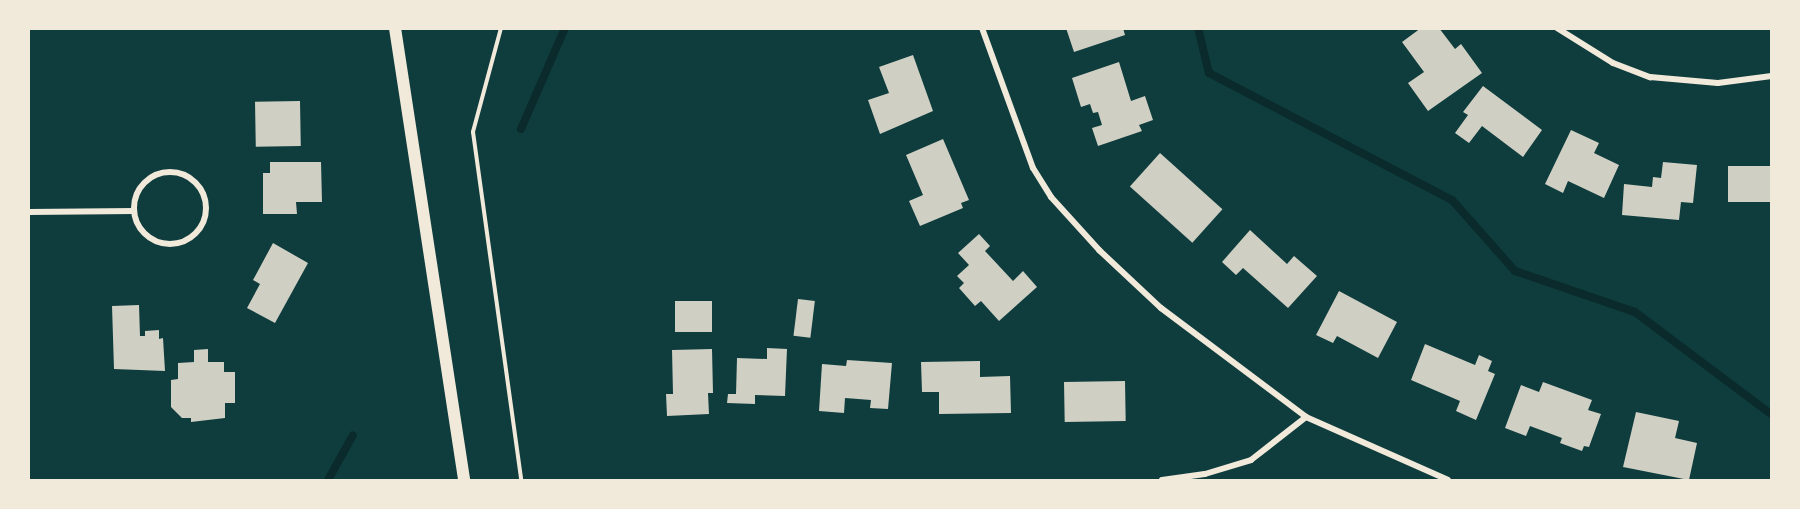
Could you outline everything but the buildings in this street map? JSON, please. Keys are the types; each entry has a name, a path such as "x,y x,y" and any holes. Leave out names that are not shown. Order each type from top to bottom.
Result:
{"main road":[{"path":"395,28 464,480"}],"street":[{"path":"982,28 1020,138 1051,196 1099,250 1161,308 1306,417 1449,480"},
{"path":"1557,28 1603,58 1650,77 1709,83 1772,76"},
{"path":"174,172 196,183 207,205 206,216 194,236 173,244 162,243 143,231 134,210 138,192 150,178 174,172"},
{"path":"28,212 134,210"},
{"path":"1162,480 1205,474 1251,460 1306,417"}],"path":[{"path":"501,28 472,132 521,480"}],"waterway":[{"path":"521,129 565,28"},
{"path":"1198,28 1209,73 1452,200 1515,271 1635,312 1772,415"},
{"path":"328,480 353,435"}]}
